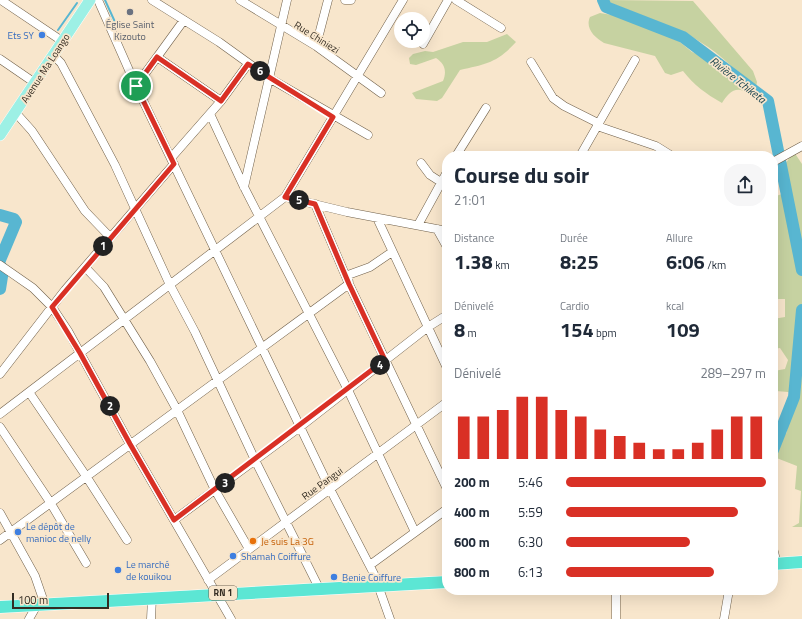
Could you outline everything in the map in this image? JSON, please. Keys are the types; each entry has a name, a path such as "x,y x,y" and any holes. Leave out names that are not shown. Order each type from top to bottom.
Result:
{"highway":[{"path":"778,564 802,562"},
{"name":"RN 1","path":"0,607 442,582"}],"main road":[{"name":"Avenue Ma Loango","path":"0,135 62,41 86,1"}],"street":[{"path":"1,0 62,41"},
{"path":"98,0 136,86 300,427 330,489 370,565 379,585 390,619"},
{"path":"152,0 219,42 269,78 302,96 333,117 368,135"},
{"name":"Rue Chiniezi","path":"240,0 316,46 381,93"},
{"path":"244,187 287,0"},
{"path":"316,46 328,0"},
{"path":"345,0 351,0"},
{"path":"0,414 285,197 403,0"},
{"path":"430,32 448,0"},
{"path":"456,0 501,28"},
{"path":"136,86 184,20"},
{"path":"53,55 61,63 115,164 170,285 195,332 255,460 287,521 319,588"},
{"path":"157,57 221,101"},
{"path":"0,59 35,82"},
{"path":"583,151 635,60"},
{"path":"531,62 553,98 564,106 598,125 656,146 664,151"},
{"path":"0,374 52,307 135,208 221,101 248,64"},
{"path":"459,151 486,108"},
{"path":"15,112 32,131 85,211 110,237"},
{"path":"210,114 244,187 348,390 415,532"},
{"path":"778,159 802,146"},
{"path":"421,163 430,175 442,184"},
{"path":"418,226 442,188"},
{"path":"285,197 377,218 442,230"},
{"path":"315,204 349,284 442,479"},
{"path":"377,218 442,357"},
{"path":"437,229 442,238"},
{"path":"349,284 348,275 370,267 392,252"},
{"path":"0,265 26,281 52,307 80,353 130,444 231,619"},
{"path":"85,267 104,287 177,410 215,490 249,549"},
{"path":"0,540 11,534 50,502 349,284"},
{"path":"174,520 300,427 428,327 442,318"},
{"path":"29,392 127,540"},
{"name":"Rue Pangui","path":"208,580 442,406"},
{"path":"0,427 50,502 86,563"},
{"path":"0,513 35,576 41,605 30,619"},
{"path":"370,565 442,513"},
{"path":"616,595 616,619"},
{"path":"724,619 728,595"},
{"path":"152,598 153,618"}],"green space":[{"path":"607,0 693,1 753,71 757,82 756,87 715,52 687,33 608,2"},
{"path":"600,13 618,16 675,38 692,52 711,60 744,88 747,93 739,90 733,91 722,103 691,81 683,71 671,75 665,73 655,56 604,43 591,32 589,25 590,17"},
{"path":"507,34 516,42 509,49 491,62 460,70 442,98 437,101 416,99 412,93 443,81 445,74 443,65 436,58 416,65 410,64 409,58 413,54 425,51 433,52 463,42 487,42"},
{"path":"794,152 802,164 802,527 792,527 799,523 801,491 795,489 797,466 778,459 778,430 786,434 796,398 788,392 778,391 778,370 785,369 788,360 780,348 778,348 778,318 785,317 785,299 778,299 778,195 785,193 785,164"}],"waterway":[{"path":"105,0 115,22"},
{"name":"Rivière Tchiketa","path":"603,0 606,7 683,37 768,101 802,270"},
{"path":"58,30 77,3"},
{"path":"0,215 14,219 16,222 0,260"},
{"path":"0,265 3,270 0,289"},
{"name":"Rivière Tchiketa","path":"778,437 794,397 802,310"}],"place":[{"name":"Église Saint Kizouto","path":"130,12"},
{"name":"Ets SY","path":"42,35"},
{"name":"Le dépôt de manioc de nelly","path":"18,532"},
{"name":"Je suis La 3G","path":"253,541"},
{"name":"Shamah Coiffure","path":"233,556"},
{"name":"Le marché de kouikou","path":"118,570"},
{"name":"Benie Coiffure","path":"334,577"}],"route":[{"path":"157,57 221,101 248,64 269,78 302,96 333,117 285,197 315,204 349,284 385,360 367,376 300,427 174,520 68,331 52,307 174,164 136,86 157,57"}]}
